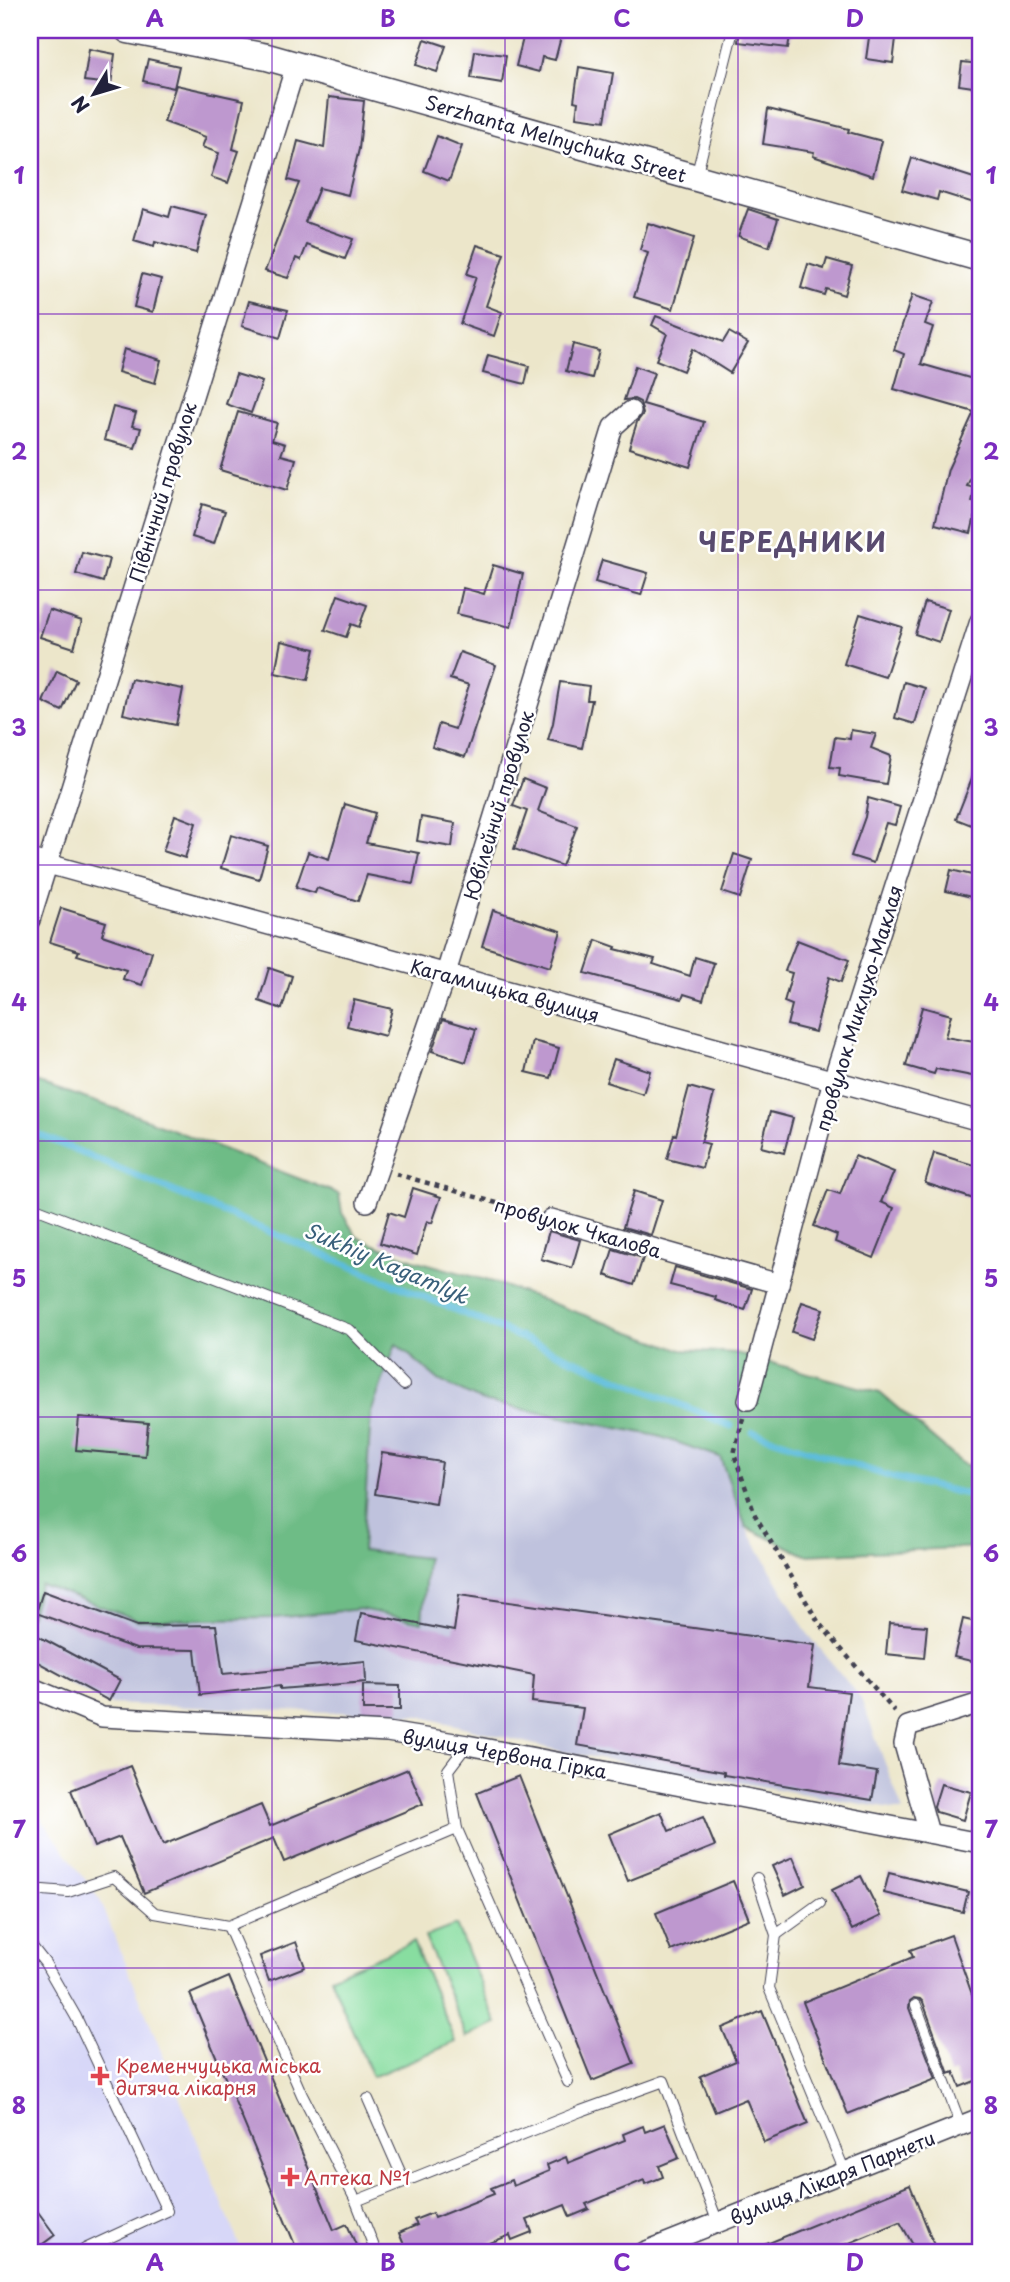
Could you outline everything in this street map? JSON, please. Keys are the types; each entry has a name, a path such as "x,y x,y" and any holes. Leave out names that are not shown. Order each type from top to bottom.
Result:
{"street":[{"name":"Serzhanta Melnychuka Street","path":"128,30 223,39 296,65 980,258"},
{"name":"Північний провулок","path":"30,920 39,861 296,65"},
{"name":"Ювілейний провулок","path":"367,1202 446,973 613,427 631,411"},
{"name":"провулок Миклухо-Маклая","path":"748,1400 833,1080 980,621"},
{"name":"Кагамлицька вулиця","path":"39,861 980,1121"},
{"name":"провулок Чкалова","path":"551,1219 779,1284"},
{"name":"вулиця Червона Гірка","path":"30,1687 102,1717 387,1732 980,1843"},
{"path":"929,1833 904,1744 908,1726 980,1703"},
{"name":"вулиця Лікаря Парнети","path":"644,2252 980,2118"}],"lane":[{"path":"696,178 733,30"},
{"path":"30,1206 350,1330 404,1385"},
{"path":"467,1745 447,1770 457,1829 568,2081"},
{"path":"30,1889 68,1892 114,1877 155,1913 228,1926 457,1829"},
{"path":"757,1878 776,1935 769,1988 845,2172"},
{"path":"776,1935 820,1903"},
{"path":"980,1905 980,1943"},
{"path":"228,1926 302,2095 356,2201 376,2252"},
{"path":"30,1944 45,1963 76,2017 167,2211 85,2249"},
{"path":"916,2005 961,2126"},
{"path":"356,2201 664,2081 718,2223"},
{"path":"368,2099 404,2181"}],"path":[{"name":"провулок Чкалова","path":"378,1169 551,1219"},
{"path":"748,1400 734,1454 755,1515 819,1623 908,1726"}],"shaded area":[{"path":"396,1343 440,1381 658,1436 720,1457 746,1527 805,1630 861,1699 903,1811 564,1752 415,1715 108,1704 30,1663 30,1617 39,1584 139,1620 275,1618 360,1609 421,1622 426,1558 362,1551 371,1413"},
{"name":"Кременчуцька міська дитяча лікарня","path":"30,1803 100,1900 242,2252 30,2252"}],"green space":[{"path":"30,1080 132,1114 339,1194 342,1213 357,1237 414,1260 493,1282 681,1350 736,1353 880,1393 963,1464 980,1469 980,1547 805,1555 746,1527 720,1457 658,1436 482,1401 440,1381 396,1344 371,1413 362,1551 427,1558 422,1622 360,1609 275,1618 138,1620 40,1584 30,1617"},
{"path":"456,1925 497,2024 467,2037 425,1937"},
{"path":"413,1942 456,2042 372,2077 330,1977"}],"building":[{"path":"525,30 562,33 555,60 542,57 539,72 516,66"},
{"path":"740,30 791,30 788,48 738,42"},
{"path":"870,30 897,30 893,63 866,59"},
{"path":"425,39 446,46 437,72 416,65"},
{"path":"89,49 115,54 111,84 84,81"},
{"path":"475,51 506,55 502,83 471,78"},
{"path":"148,59 179,66 174,88 143,81"},
{"path":"962,62 980,64 980,88 959,85"},
{"path":"579,67 613,73 605,121 576,117 578,102 574,101"},
{"path":"176,85 244,100 233,149 239,151 228,183 211,177 219,153 202,147 206,137 164,122"},
{"path":"329,97 364,101 359,149 348,195 319,188 305,222 353,239 345,259 307,245 301,260 296,258 288,278 265,271 299,183 288,180 298,141 324,148"},
{"path":"768,109 849,129 848,132 882,141 873,176 813,156 814,152 763,144"},
{"path":"437,136 462,146 449,181 424,171"},
{"path":"912,158 980,180 980,205 939,192 937,200 902,190"},
{"path":"172,206 206,215 196,253 155,242 154,247 134,241 143,209 169,217"},
{"path":"748,209 778,219 769,247 738,236"},
{"path":"648,223 694,238 673,309 634,297 648,253 640,250"},
{"path":"477,245 504,254 486,306 502,312 494,336 460,324 476,277 467,274"},
{"path":"827,259 852,266 844,295 826,289 824,295 801,288 808,264 824,269"},
{"path":"142,274 161,279 153,312 134,307"},
{"path":"912,295 933,302 925,324 933,327 921,364 980,381 980,457 967,486 975,488 972,502 978,503 971,533 935,524 948,469 974,412 894,389 904,354 894,350"},
{"path":"249,301 288,310 280,338 242,326"},
{"path":"656,316 723,342 729,332 748,343 730,373 692,349 683,371 656,360 667,334 652,325"},
{"path":"573,344 599,351 592,378 566,371"},
{"path":"124,349 161,360 155,383 118,372"},
{"path":"488,355 529,366 525,384 483,373"},
{"path":"635,366 654,373 643,404 704,422 690,467 629,448 637,422 643,414 640,402 634,399 624,400"},
{"path":"236,374 262,382 251,413 226,404"},
{"path":"113,407 136,413 132,426 141,428 135,448 104,440"},
{"path":"238,412 277,423 272,440 285,444 281,455 296,459 287,490 220,470"},
{"path":"202,504 225,511 214,544 192,537"},
{"path":"82,552 109,559 103,582 76,574"},
{"path":"602,560 648,573 641,595 595,582"},
{"path":"493,565 523,574 511,627 457,614 463,588 484,594"},
{"path":"338,595 367,605 359,627 351,624 346,637 325,630"},
{"path":"925,602 949,609 939,642 915,634"},
{"path":"49,610 82,621 74,648 40,637"},
{"path":"860,614 902,627 885,677 844,664"},
{"path":"281,641 315,649 308,680 275,673"},
{"path":"460,652 496,665 465,757 432,747 439,724 455,729 469,685 450,679"},
{"path":"57,671 76,680 62,711 43,702"},
{"path":"131,679 183,689 176,725 123,714"},
{"path":"560,682 589,686 587,700 592,700 582,748 548,740"},
{"path":"904,682 925,688 915,724 895,718"},
{"path":"851,730 876,734 871,748 891,756 886,784 839,776 840,768 830,767 835,737 850,739"},
{"path":"979,761 980,812 974,826 956,819"},
{"path":"523,779 546,788 538,811 577,826 562,866 514,849 527,811 513,806"},
{"path":"868,798 900,807 895,825 886,823 873,863 851,856 865,817"},
{"path":"345,804 375,813 366,843 419,853 413,884 367,875 358,901 317,888 315,893 296,887 308,852 329,859"},
{"path":"175,815 196,823 185,858 163,851"},
{"path":"421,817 455,823 452,847 417,841"},
{"path":"231,835 268,846 259,879 221,868"},
{"path":"734,854 752,860 740,898 722,892"},
{"path":"951,870 980,877 980,899 946,891"},
{"path":"61,908 106,922 102,935 152,952 142,985 123,979 126,970 77,955 79,951 50,942"},
{"path":"493,910 561,931 550,967 482,946"},
{"path":"596,940 616,947 615,949 655,959 653,964 690,976 695,957 714,963 703,1000 684,994 682,999 585,973"},
{"path":"797,940 849,960 841,982 829,977 815,1032 787,1025 792,1005 784,1002 792,973 785,971"},
{"path":"269,968 292,976 282,1009 259,1001"},
{"path":"354,1000 392,1009 385,1036 347,1026"},
{"path":"922,1007 951,1015 945,1037 980,1043 977,1077 936,1069 934,1074 906,1066"},
{"path":"443,1019 476,1029 466,1062 432,1051"},
{"path":"533,1041 559,1048 551,1078 526,1072"},
{"path":"614,1059 650,1071 643,1094 606,1082"},
{"path":"689,1087 714,1094 701,1142 709,1144 702,1168 667,1159"},
{"path":"770,1112 793,1118 784,1153 761,1147"},
{"path":"934,1153 980,1167 980,1201 925,1183"},
{"path":"855,1156 894,1172 881,1202 894,1208 874,1258 835,1242 837,1235 814,1226 828,1190 840,1194"},
{"path":"413,1188 441,1197 432,1223 427,1221 417,1255 380,1243 389,1212 404,1217"},
{"path":"634,1191 662,1200 651,1235 623,1227"},
{"path":"549,1231 580,1240 572,1268 541,1259"},
{"path":"613,1249 643,1258 634,1285 605,1275"},
{"path":"675,1267 752,1289 745,1310 715,1300 716,1297 670,1285"},
{"path":"802,1302 823,1309 812,1339 792,1332"},
{"path":"79,1417 148,1423 145,1456 76,1450"},
{"path":"382,1453 442,1462 436,1504 375,1494"},
{"path":"43,1591 137,1626 216,1625 223,1674 365,1661 366,1682 280,1689 280,1686 200,1695 195,1650 136,1649 36,1613"},
{"path":"459,1595 815,1645 809,1687 849,1692 839,1766 877,1772 872,1800 724,1775 724,1772 577,1745 583,1708 532,1702 534,1675 356,1640 361,1613 454,1631"},
{"path":"963,1619 980,1623 980,1663 954,1657"},
{"path":"889,1623 927,1626 924,1658 886,1654"},
{"path":"36,1635 120,1680 109,1701 30,1658 30,1646"},
{"path":"363,1685 400,1686 400,1710 363,1710"},
{"path":"130,1766 163,1845 261,1805 270,1826 408,1769 423,1804 284,1862 274,1838 144,1893 120,1837 94,1847 71,1790"},
{"path":"519,1776 634,2064 592,2081 477,1793"},
{"path":"941,1784 971,1792 963,1820 936,1812 934,1806"},
{"path":"661,1812 669,1831 703,1817 715,1846 628,1881 609,1834"},
{"path":"793,1857 805,1885 785,1895 772,1866"},
{"path":"889,1873 968,1892 963,1912 884,1893"},
{"path":"861,1876 881,1916 852,1930 832,1890"},
{"path":"733,1881 749,1919 671,1951 656,1913"},
{"path":"951,1935 980,2017 980,2079 960,2087 954,2072 949,2074 923,2002 914,1998 910,2001 909,2008 936,2079 848,2114 803,2002 913,1957 910,1950"},
{"path":"296,1942 305,1967 269,1981 260,1956"},
{"path":"229,1977 334,2230 347,2224 359,2252 298,2252 190,1994"},
{"path":"762,2011 808,2124 764,2142 746,2099 715,2112 700,2076 736,2061 722,2028"},
{"path":"665,2124 679,2158 659,2166 663,2177 645,2184 644,2180 586,2204 589,2209 570,2217 565,2205 527,2220 532,2232 512,2240 510,2235 467,2252 407,2252 399,2233 417,2225 414,2220 432,2213 434,2218 494,2194 491,2188 511,2180 513,2186 549,2171 547,2165 566,2157 568,2163 625,2140 623,2134 643,2126 645,2132"},
{"path":"910,2185 937,2252 917,2252 900,2222 828,2252 747,2252"},
{"path":"30,2201 55,2235 32,2252 30,2252"}],"waterway":[{"name":"Sukhiy Kagamlyk","path":"30,1131 731,1426"},
{"name":"Sukhiy Kagamlyk","path":"753,1432 891,1477 980,1497"}],"place":[{"name":"Кременчуцька міська дитяча лікарня","path":"100,2076"},
{"name":"Аптека №1","path":"290,2177"}],"district":[{"name":"ЧЕРЕДНИКИ","path":"793,541"}]}
